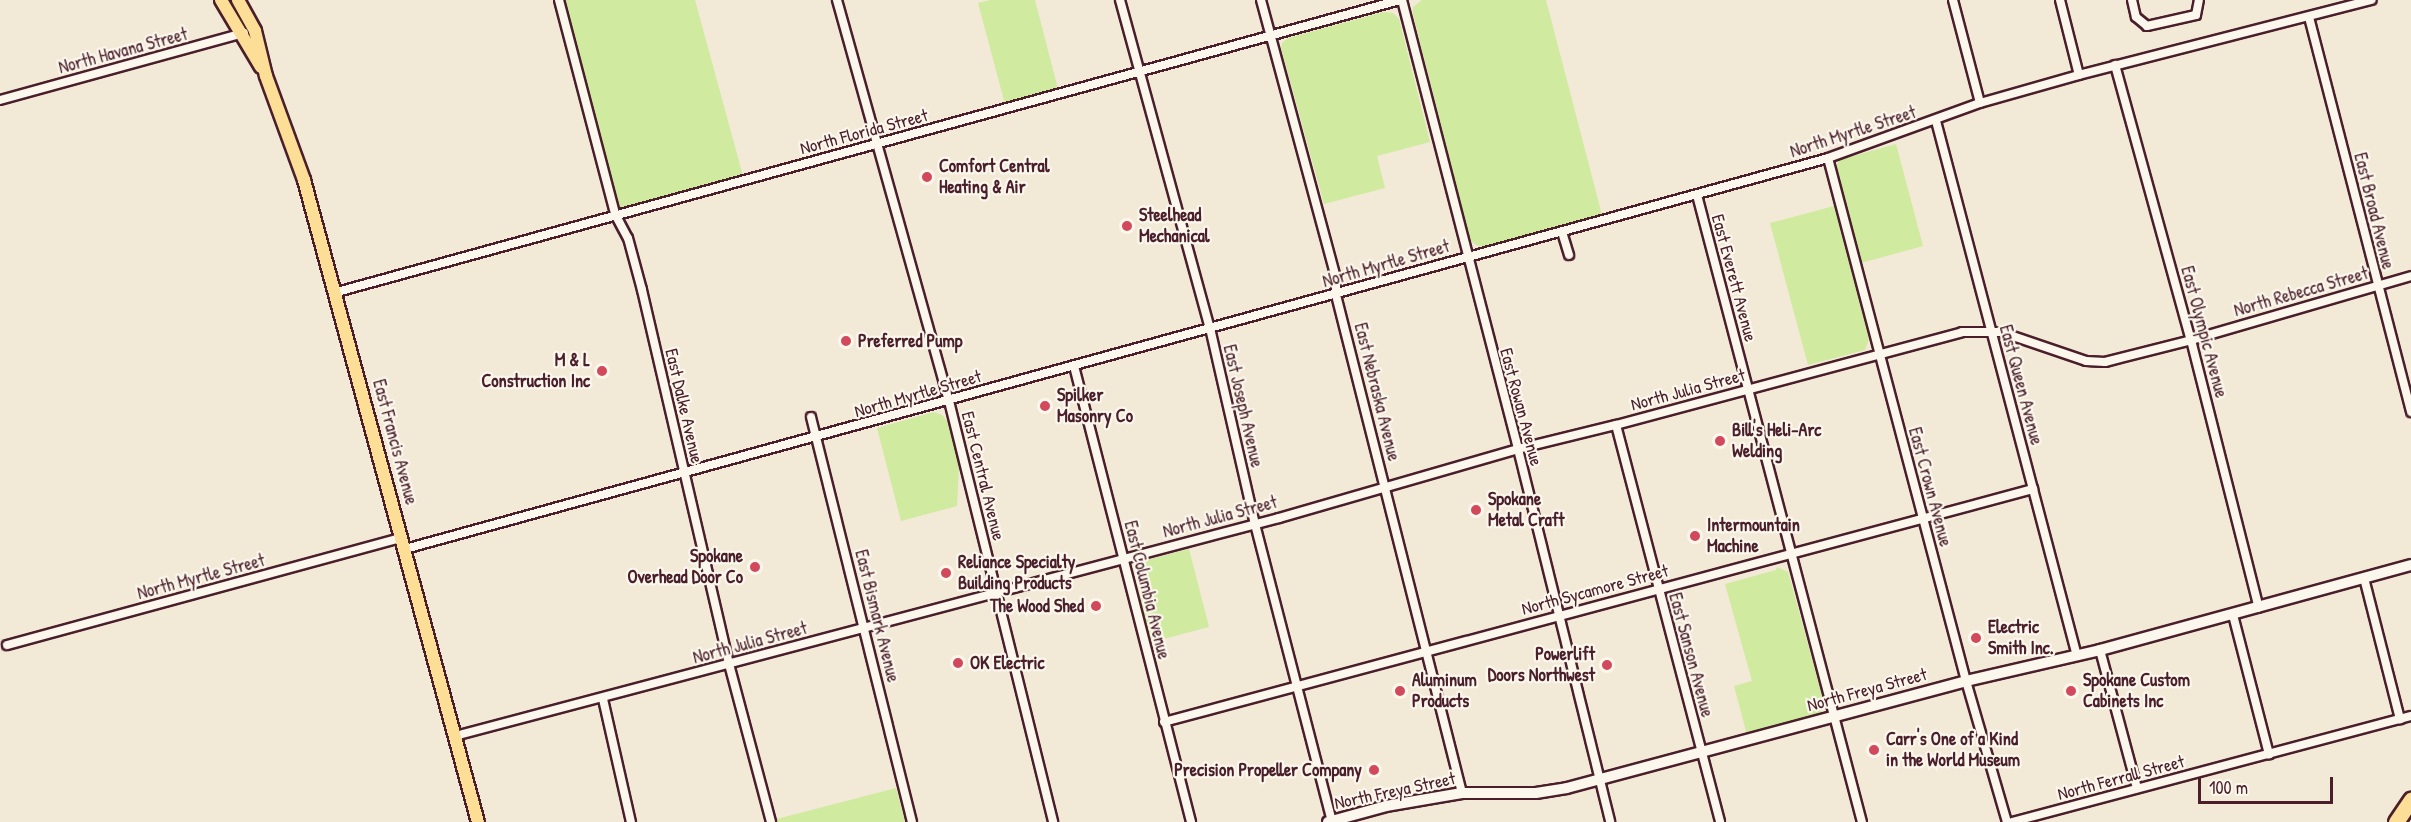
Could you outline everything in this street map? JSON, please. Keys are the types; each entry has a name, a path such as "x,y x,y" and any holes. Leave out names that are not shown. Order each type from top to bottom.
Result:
{"highway":[{"path":"2396,822 2411,800"},
{"path":"2404,822 2411,812"}],"main road":[{"path":"221,0 239,35 266,76"},
{"path":"238,0 255,31 266,76"},
{"name":"East Francis Avenue","path":"266,76 304,180 337,292 478,822"}],"street":[{"name":"East Dalke Avenue","path":"559,0 615,214 628,238 642,290 729,664 771,822"},
{"name":"East Central Avenue","path":"837,0 949,401 1053,822"},
{"name":"East Joseph Avenue","path":"1120,0 1210,328 1255,524 1298,685 1330,821"},
{"name":"East Nebraska Avenue","path":"1261,0 1336,278 1336,294 1462,793"},
{"name":"North Florida Street","path":"337,292 1401,0"},
{"name":"East Rowan Avenue","path":"1401,0 1466,257 1518,449 1557,615 1610,822"},
{"path":"1953,0 1980,103"},
{"path":"2060,0 2079,75"},
{"path":"2132,0 2136,17 2146,26 2196,15 2199,0"},
{"name":"North Myrtle Street","path":"7,645 816,438 1828,158 1936,121 1980,103 2079,75 2372,0"},
{"name":"East Broad Avenue","path":"2309,17 2411,412"},
{"name":"North Havana Street","path":"0,100 255,31"},
{"name":"East Olympic Avenue","path":"2115,65 2191,340 2259,608"},
{"name":"East Queen Avenue","path":"1936,121 2078,656"},
{"name":"East Crown Avenue","path":"1828,158 1966,681 2007,822"},
{"name":"East Everett Avenue","path":"1697,195 1862,822"},
{"path":"1562,232 1569,255"},
{"name":"North Rebecca Street","path":"1992,331 2086,362 2097,362 2191,340 2411,276"},
{"name":"North Julia Street","path":"455,736 603,699 997,591 1255,524 1518,449 1616,425 1879,352 1962,332 1992,331"},
{"name":"East Columbia Avenue","path":"1074,366 1191,822"},
{"name":"East Bismark Avenue","path":"812,417 912,822"},
{"name":"East Sanson Avenue","path":"1616,425 1720,822"},
{"name":"North Sycamore Street","path":"1164,722 2033,489"},
{"name":"North Freya Street","path":"1330,821 1386,806 1462,793 1536,793 1599,780 1966,681 2100,651 2411,565"},
{"path":"2364,578 2400,719"},
{"path":"2233,615 2270,754"},
{"path":"2100,651 2137,788"},
{"path":"603,699 631,822"},
{"name":"North Ferrall Street","path":"2012,822 2411,716"}],"green space":[{"path":"563,0 695,0 743,176 624,209 619,207"},
{"path":"990,0 1035,0 1058,89 1005,104 978,3"},
{"path":"1422,0 1546,0 1602,215 1484,247 1470,240 1413,14 1413,7"},
{"path":"1383,12 1393,13 1399,19 1430,142 1377,156 1385,188 1324,204 1281,48 1282,43 1288,38"},
{"path":"1896,144 1923,246 1861,263 1836,167 1839,160"},
{"path":"1834,206 1869,339 1865,350 1808,365 1770,223"},
{"path":"934,412 942,415 948,422 959,466 957,506 901,521 877,428"},
{"path":"1189,549 1209,627 1148,643 1138,587 1139,568 1147,560"},
{"path":"1777,567 1788,572 1825,706 1819,715 1747,735 1734,686 1752,681 1725,584 1776,570"},
{"path":"896,788 905,822 777,822 777,819"}],"place":[{"name":"Comfort Central Heating & Air","path":"927,177"},
{"name":"Steelhead Mechanical","path":"1127,226"},
{"name":"Preferred Pump","path":"846,341"},
{"name":"M & L Construction Inc","path":"602,371"},
{"name":"Spilker Masonry Co","path":"1045,406"},
{"name":"Bill's Heli-Arc Welding","path":"1720,441"},
{"name":"Spokane Metal Craft","path":"1476,510"},
{"name":"Intermountain Machine","path":"1695,536"},
{"name":"Spokane Overhead Door Co","path":"755,567"},
{"name":"Reliance Specialty Building Products","path":"946,573"},
{"name":"The Wood Shed","path":"1096,606"},
{"name":"Electric Smith Inc.","path":"1976,638"},
{"name":"OK Electric","path":"958,663"},
{"name":"Powerlift Doors Northwest","path":"1607,665"},
{"name":"Aluminum Products","path":"1400,691"},
{"name":"Spokane Custom Cabinets Inc","path":"2071,691"},
{"name":"Carr's One of a Kind in the World Museum","path":"1874,750"},
{"name":"Precision Propeller Company","path":"1374,770"}]}
